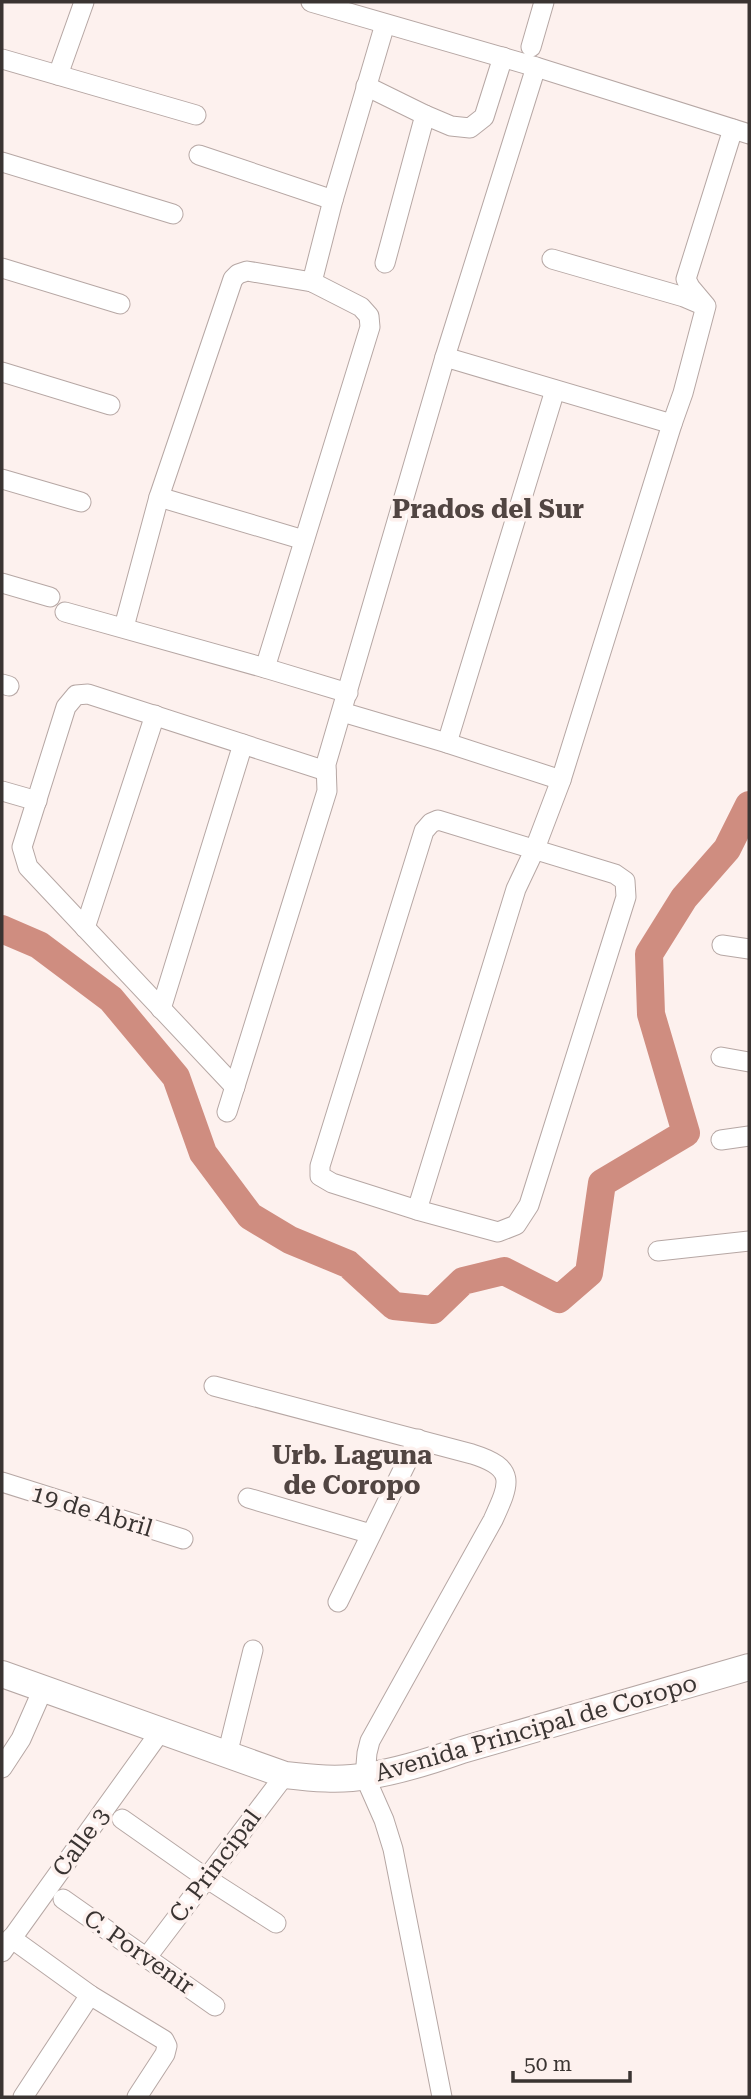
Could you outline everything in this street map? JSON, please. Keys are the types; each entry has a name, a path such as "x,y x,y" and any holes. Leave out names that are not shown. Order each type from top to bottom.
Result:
{"street":[{"path":"58,75 84,2"},
{"path":"311,2 503,57 741,131 687,279 690,287 706,306"},
{"path":"531,47 544,2"},
{"path":"312,282 333,200 385,24"},
{"path":"366,86 451,126 470,128 484,117 503,57"},
{"path":"2,59 196,115"},
{"path":"227,1112 327,791 327,764 445,357 536,67"},
{"path":"385,263 425,115"},
{"path":"199,155 333,200"},
{"path":"2,162 173,214"},
{"path":"552,259 706,306"},
{"path":"2,268 120,304"},
{"path":"124,627 159,497 233,279 247,271 312,282 361,307 369,316 370,327 265,668"},
{"path":"417,1210 516,889 534,851 561,780 683,393 706,306"},
{"path":"445,357 672,424"},
{"path":"2,372 110,405"},
{"path":"447,743 555,390"},
{"path":"2,479 81,502"},
{"path":"159,497 304,540"},
{"path":"2,583 50,597"},
{"path":"65,612 265,668 447,743 561,780"},
{"path":"234,1087 28,867 22,848 66,707 76,695 88,694 327,771"},
{"path":"85,928 155,715"},
{"path":"161,1009 243,744"},
{"path":"2,791 37,801"},
{"path":"438,820 615,874 625,881 626,897 530,1205 516,1225 498,1232 417,1210 332,1183 320,1176 320,1166 424,831 430,823 438,820"},
{"path":"722,944 749,949"},
{"path":"721,1058 749,1062"},
{"path":"720,1140 749,1136"},
{"path":"658,1251 749,1241"},
{"path":"214,1386 492,1460 505,1476 506,1489 493,1520 370,1741 367,1753 365,1777 384,1820 393,1849 442,2097"},
{"path":"338,1602 418,1439"},
{"name":"19 de Abril","path":"3,1488 183,1539"},
{"path":"248,1498 371,1534"},
{"path":"227,1755 253,1650"},
{"name":"Avenida Principal de Coropo","path":"2,1674 285,1775 315,1779 365,1777 418,1765 749,1667"},
{"path":"2,1768 22,1738 43,1689"},
{"name":"Calle 3","path":"6,1945 160,1732"},
{"name":"C. Principal","path":"147,1957 285,1775"},
{"path":"122,1819 276,1923"},
{"name":"C. Porvenir","path":"62,1899 215,2006"},
{"path":"6,1945 164,2040 165,2054 137,2097"},
{"path":"23,2097 90,1995"}],"waterway":[{"path":"2,929 39,945 111,999 176,1077 203,1153 250,1216 290,1240 348,1264 394,1306 433,1310 463,1281 504,1271 559,1299 589,1273 602,1183 686,1133 651,1014 649,954 684,898 727,849 749,805"}],"district":[{"name":"Prados del Sur","path":"488,509"},
{"name":"Urb. Laguna de Coropo","path":"352,1470"}]}
